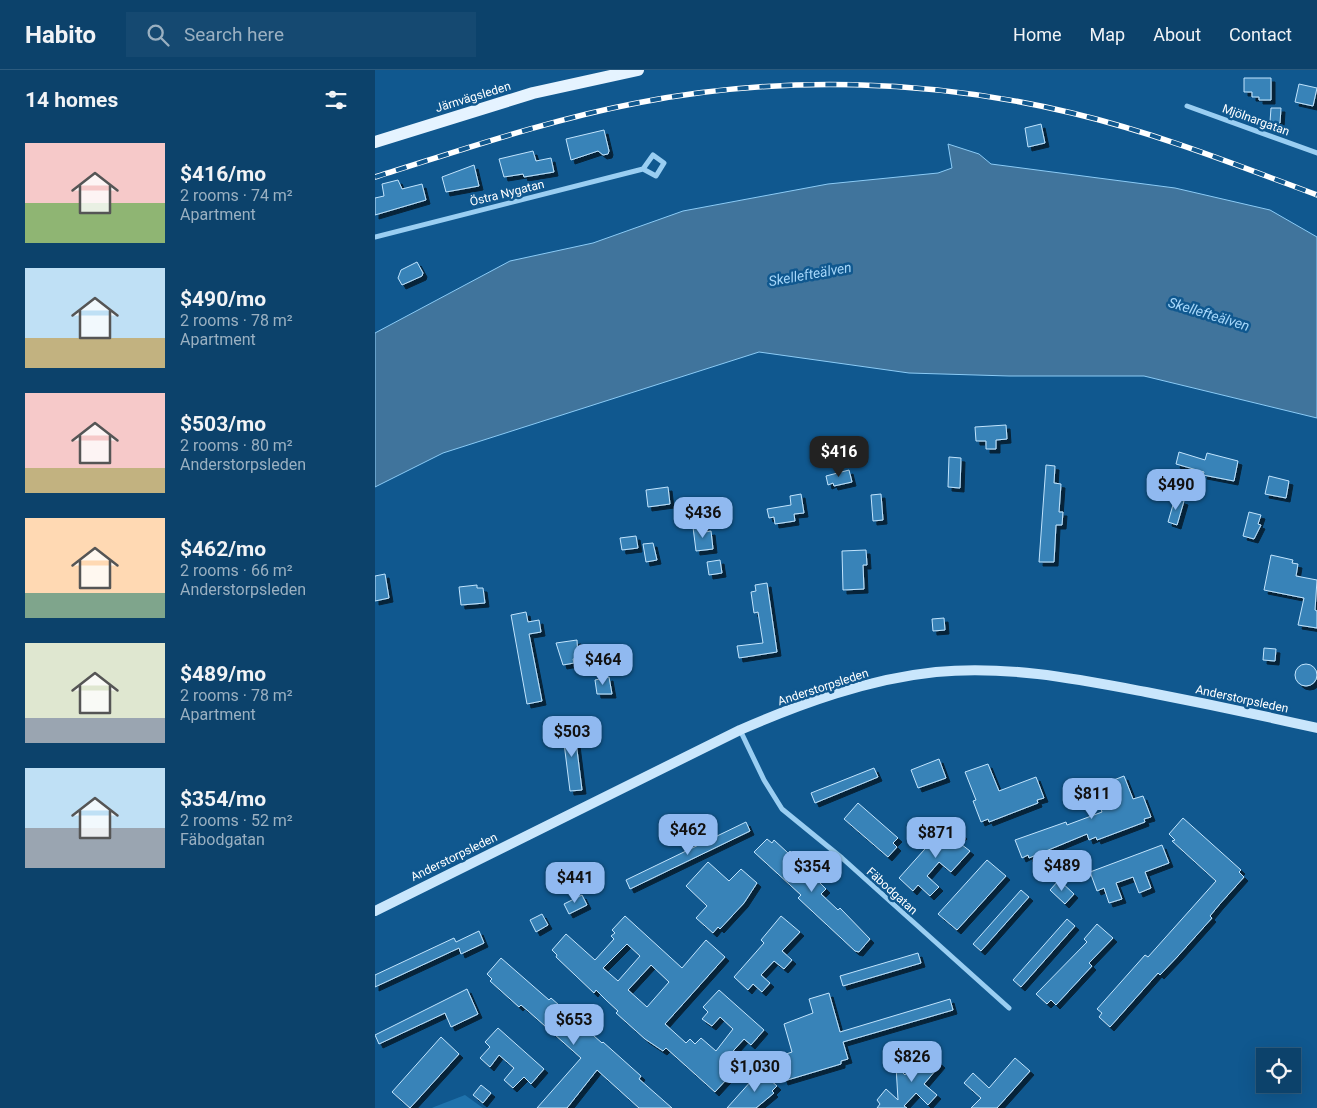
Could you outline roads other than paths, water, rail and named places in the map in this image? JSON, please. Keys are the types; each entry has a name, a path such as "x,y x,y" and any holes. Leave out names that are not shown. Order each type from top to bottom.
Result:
{"main road":[{"name":"Järnvägsleden","path":"375,142 533,93 638,70"},
{"name":"Anderstorpsleden","path":"375,911 740,730 798,706 840,692 880,682 936,672 995,671 1059,675 1317,728"}],"street":[{"name":"Mjölnargatan","path":"1187,106 1317,153"},
{"name":"Östra Nygatan","path":"375,237 643,168"},
{"name":"Fäbodgatan","path":"740,730 764,780 783,809 842,858 1009,1008"}],"water":[{"name":"Skellefteälven","path":"948,144 979,154 991,164 1175,188 1270,210 1317,237 1317,418 1144,376 1009,376 909,373 759,352 443,453 375,487 375,333 510,261 593,243 683,211 828,184 938,173 952,168"}],"railway":[{"path":"375,177 538,127 637,103 745,88 855,85 965,93 1072,113 1165,140 1317,195"}]}
